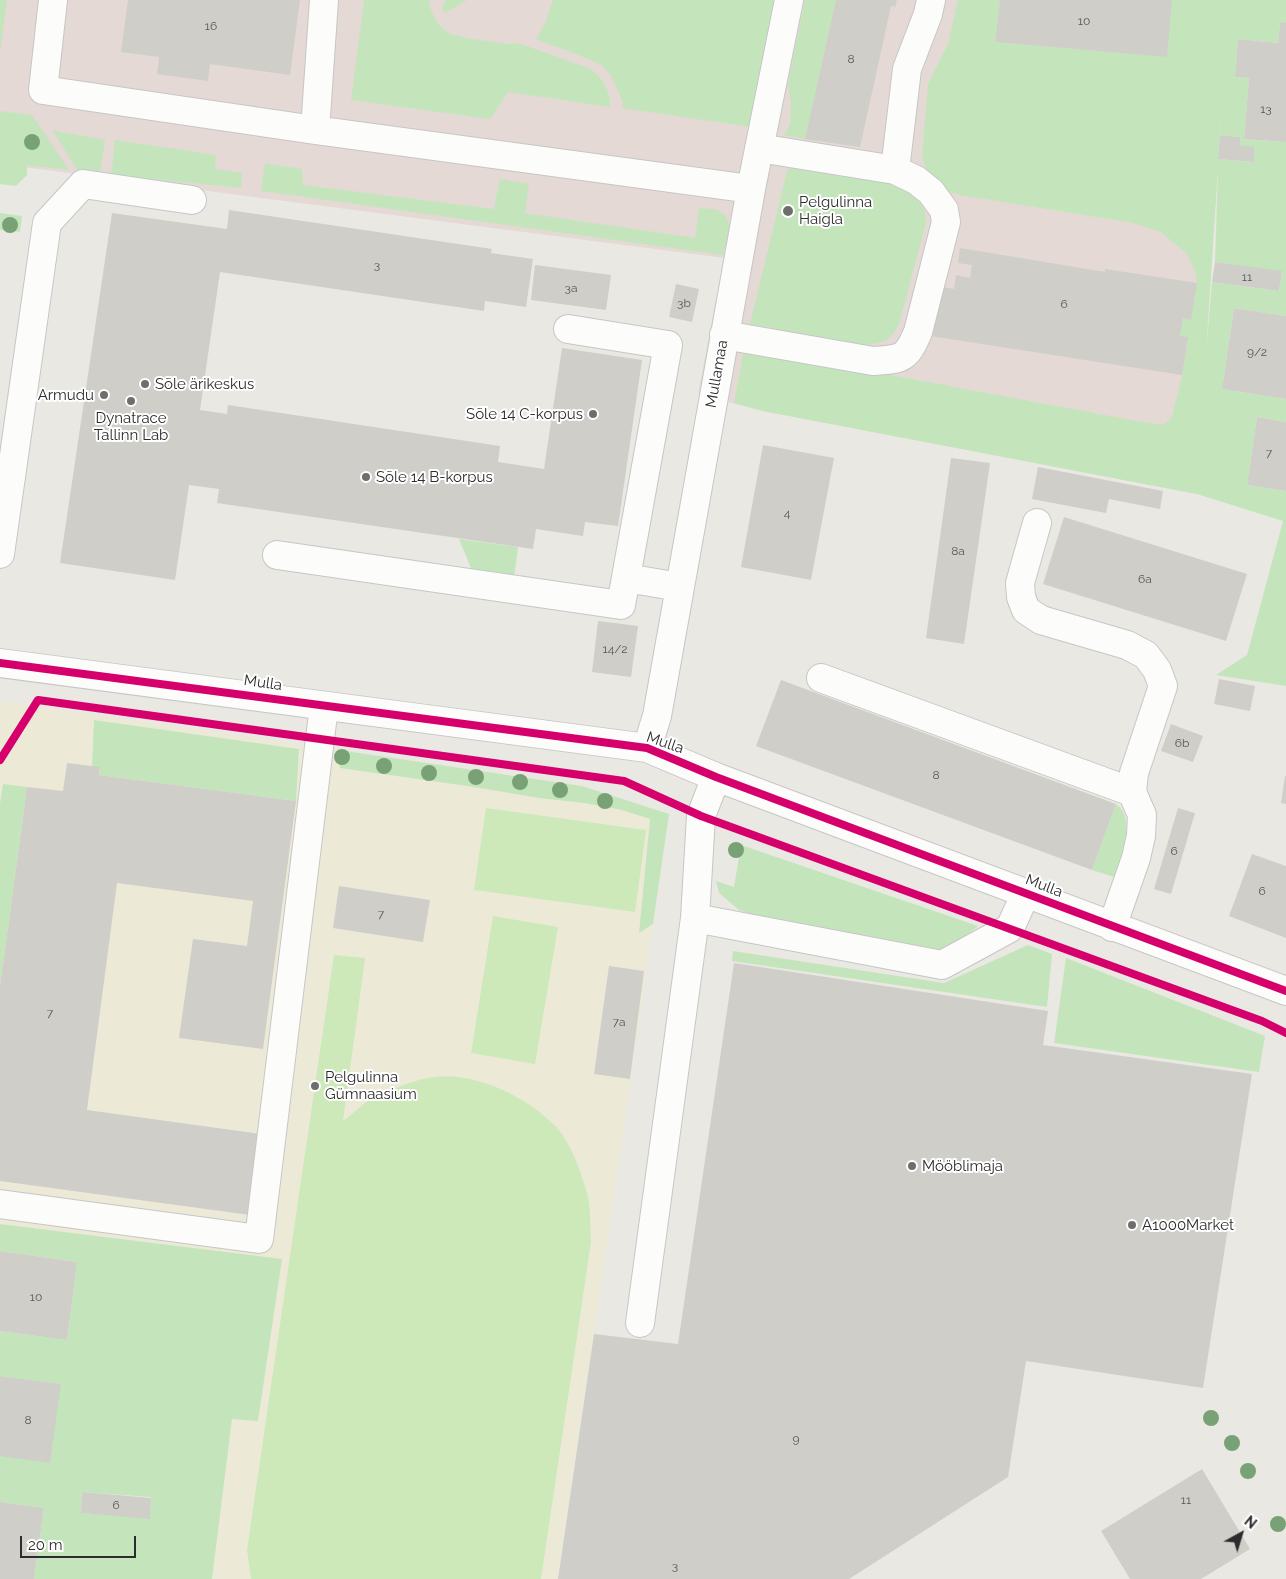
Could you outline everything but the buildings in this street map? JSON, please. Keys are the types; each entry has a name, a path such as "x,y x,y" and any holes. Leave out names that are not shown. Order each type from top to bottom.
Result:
{"street":[{"path":"54,0 42,90 315,130 751,189"},
{"path":"315,130 324,0"},
{"name":"Mullamaa","path":"647,748 657,716 724,335 789,0"},
{"path":"896,170 907,69 928,14 931,0"},
{"path":"724,335 873,361 898,360 911,348 918,332 946,222 944,210 931,192 916,180 896,170 759,148"},
{"path":"0,554 47,223 82,184 192,200"},
{"path":"277,555 621,604 668,345 568,329"},
{"path":"1037,523 1020,584 1021,597 1026,610 1041,620 1127,645 1146,655 1158,670 1163,686 1134,773 1132,792 1142,815 1141,836 1136,858 1112,927"},
{"path":"626,578 680,587"},
{"name":"Mulla","path":"0,663 647,748 716,777 1286,991"},
{"path":"821,678 1132,792"},
{"path":"0,1204 259,1239 324,706"},
{"path":"640,1323 696,918 701,816 716,777"},
{"path":"696,918 942,966 1010,928 1026,893"}],"shaded area":[{"name":"Pelgulinna Haigla","path":"0,0 1228,0 1197,494 763,411 698,394 724,258 0,164"},
{"name":"Pelgulinna Gümnaasium","path":"0,701 582,786 669,814 558,1579 212,1579 232,1418 258,1420 282,1259 0,1224"}],"green space":[{"path":"0,0 7,0 0,52"},
{"path":"364,0 429,0 435,19 449,33 460,37 486,41 508,44 518,43 586,67 604,83 609,95 610,107 508,92 489,119 351,100"},
{"path":"446,0 467,0 445,13 442,10"},
{"path":"553,0 776,0 750,127 622,108 623,102 611,76 603,66 536,39 546,21"},
{"path":"805,0 836,0 805,139 784,135 790,124 791,104 788,85"},
{"path":"958,0 1000,0 995,42 1166,57 1172,0 1286,0 1286,23 1280,23 1278,43 1238,39 1235,77 1249,78 1244,139 1286,142 1286,316 1234,308 1222,389 1286,399 1286,422 1257,417 1247,485 1286,491 1286,686 1216,675 1247,655 1283,521 1197,494 763,411 734,403 744,350 1137,421 1163,425 1172,417 1188,338 1180,336 1183,318 1190,320 1197,283 1195,271 1187,254 1161,232 1133,223 960,195 941,189 928,175 922,156 928,84 948,44","holes":["1222,106 1220,135 1240,137 1240,145 1254,148 1253,162 1218,159","1218,169 1215,262 1282,272 1279,291 1212,282 1206,352"]},
{"path":"0,111 32,115 69,170 27,165 27,175 16,186 0,184"},
{"path":"52,130 105,140 100,174 79,172"},
{"path":"115,140 216,155 215,169 242,173 241,188 111,175"},
{"path":"265,163 302,169 303,185 494,209 500,179 529,184 525,213 695,238 699,208 712,209 717,210 728,219 729,231 723,255 261,191"},
{"path":"788,167 891,181 918,200 922,206 926,218 925,224 899,324 883,342 859,344 750,324"},
{"path":"0,213 22,216 20,232 0,230"},
{"path":"459,539 518,547 514,578 473,573"},
{"path":"94,720 299,749 296,801 99,775 100,768 92,766"},
{"path":"339,750 582,786 669,814 653,924 639,933 650,819 622,810 584,803 340,768"},
{"path":"3,784 27,787 0,987 0,803"},
{"path":"1116,804 1122,810 1126,819 1126,839 1114,877 1092,870"},
{"path":"486,808 646,830 635,912 474,890"},
{"path":"741,845 978,926 944,951 924,950 781,924 739,910 719,893 716,881 734,887"},
{"path":"493,916 558,927 535,1064 471,1053"},
{"path":"1028,945 1052,954 1047,1007 732,961 733,951 944,983"},
{"path":"334,955 365,958 343,1121 363,1104 389,1090 434,1077 467,1078 485,1083 519,1098 548,1119 564,1137 583,1180 589,1202 591,1242 541,1579 251,1579 247,1550"},
{"path":"1066,958 1265,1036 1259,1072 1054,1043"},
{"path":"0,1224 282,1259 258,1421 232,1419 212,1579 34,1579 44,1508 0,1502 0,1456 60,1384 0,1376 0,1331 67,1340 77,1262 0,1251","holes":["82,1492 151,1497 150,1518 81,1513"]}],"cycle path":[{"path":"0,663 647,748 716,777 1286,991"},
{"path":"0,760 38,700 624,781 701,816 1262,1021 1286,1033"}],"place":[{"name":"Pelgulinna Haigla","path":"788,211"},
{"name":"Sõle ärikeskus","path":"145,384"},
{"name":"Armudu","path":"104,395"},
{"name":"Dynatrace Tallinn Lab","path":"131,401"},
{"name":"Sõle 14 C-korpus","path":"593,414"},
{"name":"Sõle 14 B-korpus","path":"366,477"},
{"name":"Pelgulinna Gümnaasium","path":"315,1086"},
{"name":"Mööblimaja","path":"912,1166"},
{"name":"A1000Market","path":"1132,1225"}]}
